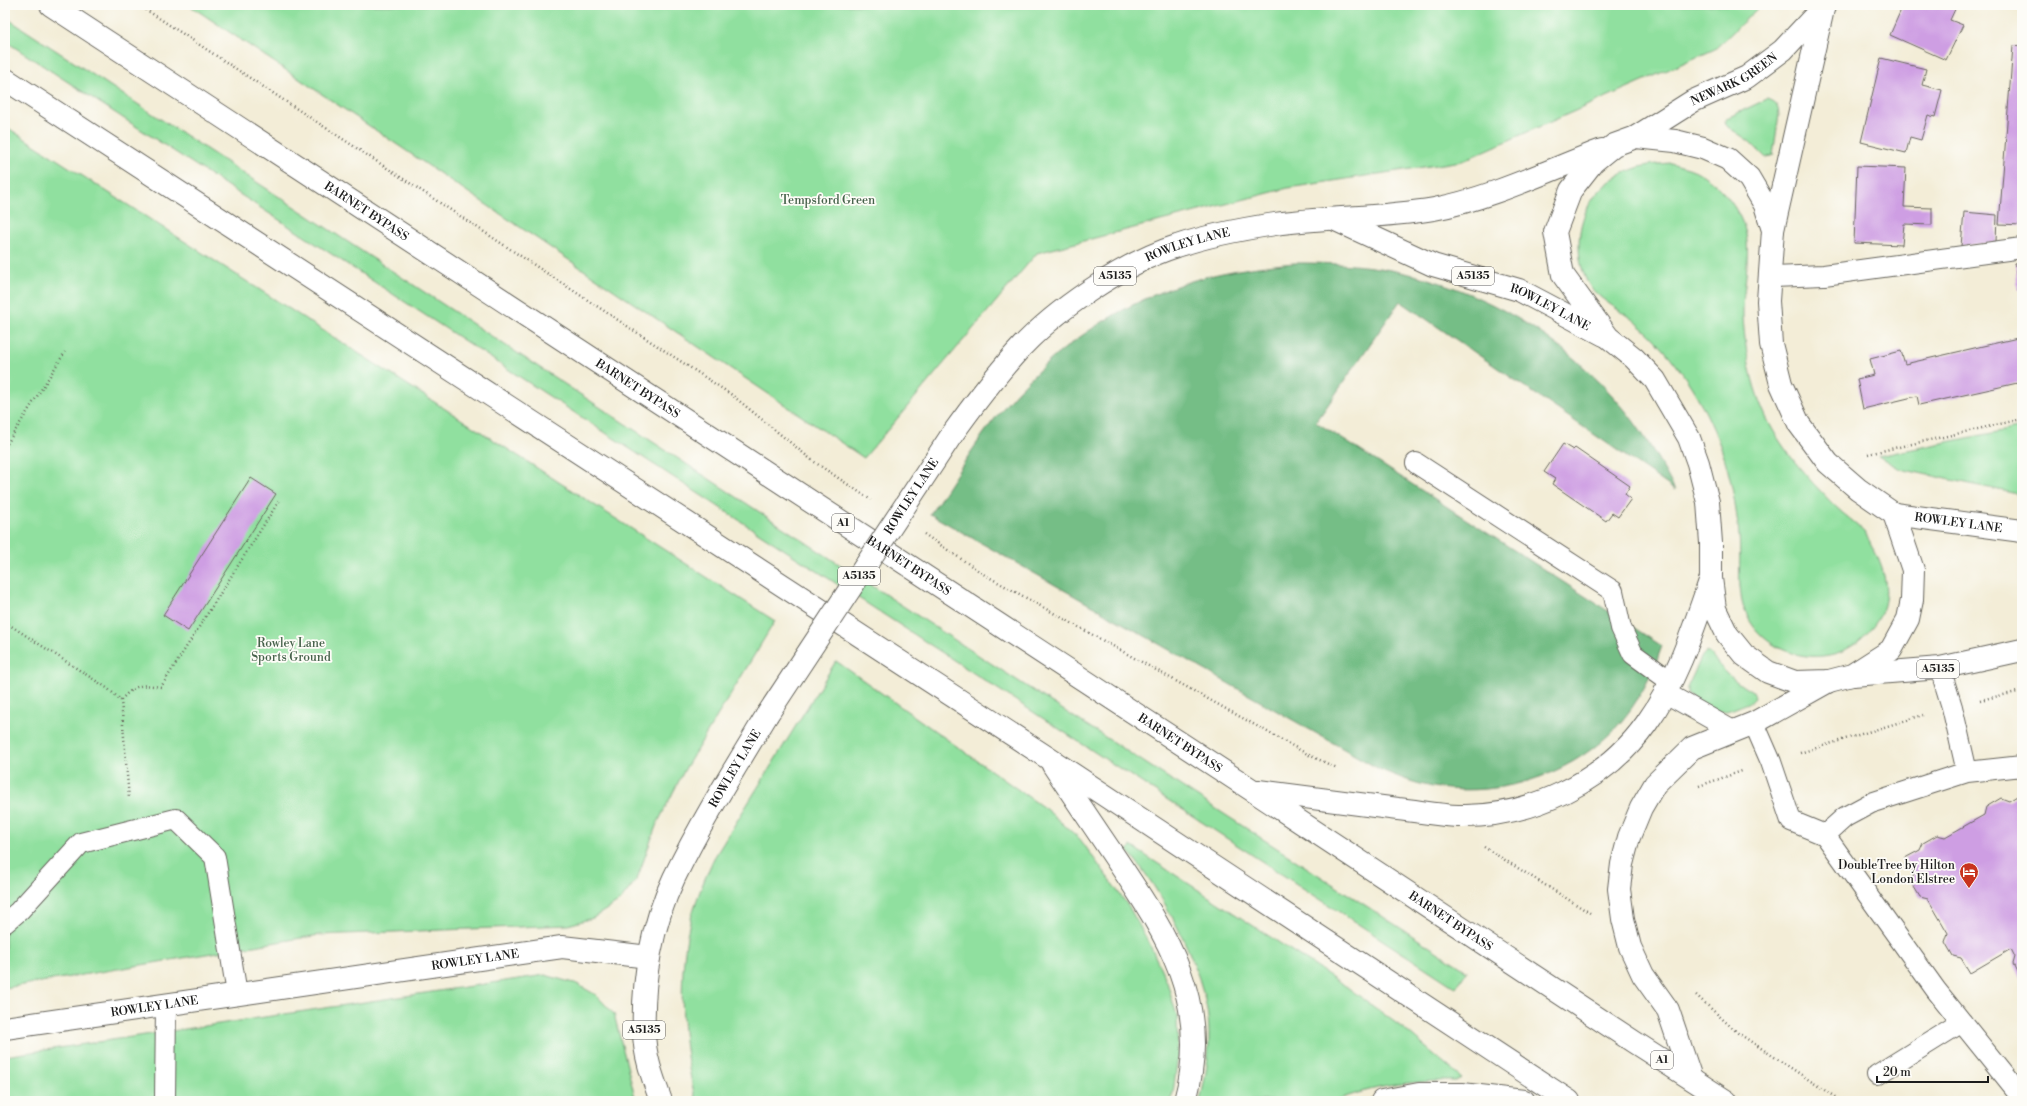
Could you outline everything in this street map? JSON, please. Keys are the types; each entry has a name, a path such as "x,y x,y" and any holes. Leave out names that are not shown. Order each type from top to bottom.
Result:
{"main road":[{"name":"BARNET BYPASS","path":"51,5 1726,1101"},
{"name":"NEWARK GREEN","path":"1636,137 1693,101 1747,77 1783,50 1824,7"},
{"name":"NEWARK GREEN","path":"1773,230 1824,7"},
{"path":"5,79 1048,758 1569,1101"},
{"path":"1636,137 1675,141 1703,148 1728,159 1749,178 1765,204 1773,230 1771,277 1768,301 1771,344 1781,384 1799,424 1828,463 1858,489 1894,514 1914,570 1912,600 1908,619 1891,650 1852,675 1829,682 1754,723 1692,748 1655,784 1641,808 1629,837 1620,883 1623,919 1630,947 1643,975 1668,1010 1691,1078"},
{"name":"ROWLEY LANE","path":"5,1028 562,947 649,957 659,916 674,878 730,777 767,715 951,436 980,395 1016,353 1058,312 1141,261 1176,246 1214,235 1276,224 1336,220 1434,209 1487,194 1636,137"},
{"path":"1614,145 1593,162 1571,190 1555,232 1563,275 1608,337 1634,358 1654,380 1689,438 1698,463 1708,502 1711,544 1711,578 1715,608 1727,634 1744,655 1768,672 1795,682 1829,682"},
{"name":"ROWLEY LANE","path":"1336,220 1434,265 1519,290 1608,337"},
{"name":"ROWLEY LANE","path":"1894,514 2022,531"},
{"path":"1252,790 1458,816 1495,813 1530,805 1582,784 1619,755 1646,724 1667,687 1693,629 1711,578"},
{"name":"A5135","path":"1852,675 1940,668 2022,650"},
{"path":"1048,758 1153,914 1172,950 1189,999 1194,1038 1191,1080 1185,1101"},
{"name":"A5135","path":"649,957 644,1032 651,1074 661,1101"},
{"path":"1382,1101 1419,1094 1462,1094 1524,1101"}],"lane":[{"path":"1771,277 1824,275 2022,248"},
{"path":"1416,463 1613,591 1621,628 1633,654 1667,687 1733,731"},
{"path":"1940,668 1952,707 1967,772"},
{"path":"1754,723 1771,762 1791,820 1825,835 1908,953 2022,1097"},
{"path":"1825,835 1845,817 1871,803 1967,772 2022,766"},
{"path":"5,923 19,911 81,843 176,819 215,857 237,994"},
{"path":"165,1101 166,1004"},
{"path":"1877,1075 1962,1022"}],"path":[{"path":"139,5 732,395 813,461 872,500"},
{"path":"5,447 65,352"},
{"path":"1868,454 2022,419"},
{"path":"121,700 131,689 144,684 161,687 280,501"},
{"path":"919,531 985,575 1337,769"},
{"path":"5,622 107,688 121,700 132,830"},
{"path":"1694,790 1736,772 1952,707 2022,691"},
{"path":"1478,843 1592,914"},
{"path":"1691,988 1696,995 1738,1033 1841,1101"}],"green space":[{"name":"Tempsford Green","path":"189,5 1761,5 1715,49 1462,161 1288,188 1037,253 864,458"},
{"path":"5,17 944,633 1467,971 1456,988 5,41"},
{"path":"1767,99 1776,104 1779,114 1773,155 1766,158 1749,141 1725,125 1724,122 1727,118"},
{"name":"Rowley Lane Sports Ground","path":"5,126 775,621 685,769 656,826 637,879 620,901 593,918 568,925 319,935 5,988"},
{"path":"1671,163 1690,168 1713,182 1727,197 1739,215 1746,234 1748,254 1743,307 1745,340 1751,376 1758,399 1769,423 1794,461 1838,509 1864,531 1882,569 1886,590 1882,610 1877,620 1860,640 1849,648 1840,652 1817,656 1805,656 1793,653 1772,643 1762,636 1754,627 1747,616 1741,594 1740,547 1735,502 1725,459 1706,413 1687,380 1664,349 1637,323 1596,293 1588,284 1584,274 1579,251 1580,232 1583,218 1588,206 1595,196 1614,178 1626,172 1644,166"},
{"path":"1294,263 1367,266 1425,278 1458,289 1489,303 1520,320 1549,339 1602,384 1632,419 1664,469 1675,490 1400,301 1316,422 1662,646 1657,661 1635,703 1618,725 1597,745 1574,761 1549,773 1523,782 1495,788 1467,790 1431,787 1393,775 1379,769 930,514 972,450 1000,412 1041,368 1089,330 1142,300 1170,288 1222,273"},
{"path":"2022,427 2022,495 1900,469 1878,456"},
{"path":"1706,652 1710,654 1730,676 1754,693 1755,698 1748,703 1729,710 1716,712 1706,708 1687,694 1687,688 1702,656"},
{"path":"836,661 1047,810 1080,839 1129,907 1149,943 1167,982 1177,1016 1178,1056 1173,1093 1170,1101 696,1101 684,1036 682,992 685,948 694,908 714,858"},
{"path":"1131,846 1347,987 1404,1029 1462,1078 1456,1081 1394,1085 1364,1091 1335,1101 1200,1101 1207,1068 1209,1044 1207,1010 1202,990 1196,969 1177,926 1153,885 1128,851"},
{"path":"545,975 577,984 596,995 614,1014 636,1101 5,1101 5,1056"}],"building":[{"path":"1903,5 1957,5 1950,20 1963,25 1946,60 1890,35"},
{"path":"2013,46 2022,47 2022,225 1999,224"},
{"path":"1881,58 1926,69 1922,85 1942,90 1935,117 1928,115 1921,140 1910,137 1906,153 1861,142"},
{"path":"1857,166 1906,168 1904,207 1932,208 1932,225 1904,224 1902,245 1854,243"},
{"path":"1964,212 1997,215 1996,242 1961,246"},
{"path":"2022,262 2022,290 2018,290 2015,263"},
{"path":"2022,337 2022,382 1919,405 1917,396 1863,409 1857,379 1874,375 1870,359 1901,351 1905,364"},
{"path":"1563,444 1573,450 1575,448 1630,486 1625,494 1631,499 1618,517 1612,513 1606,521 1552,484 1555,479 1544,472"},
{"path":"251,478 276,494 188,631 163,615"},
{"name":"DoubleTree by Hilton London Elstree","path":"2022,793 2022,982 2013,964 2015,957 2011,949 1970,973 1961,958 1953,956 1945,942 1948,933 1928,899 1920,897 1911,882 1914,873 1905,858 1920,850 1923,843 1937,835 1945,837 1984,815 1986,807 2001,798 2009,801"}],"place":[{"name":"DoubleTree by Hilton London Elstree","path":"1969,889"}]}
